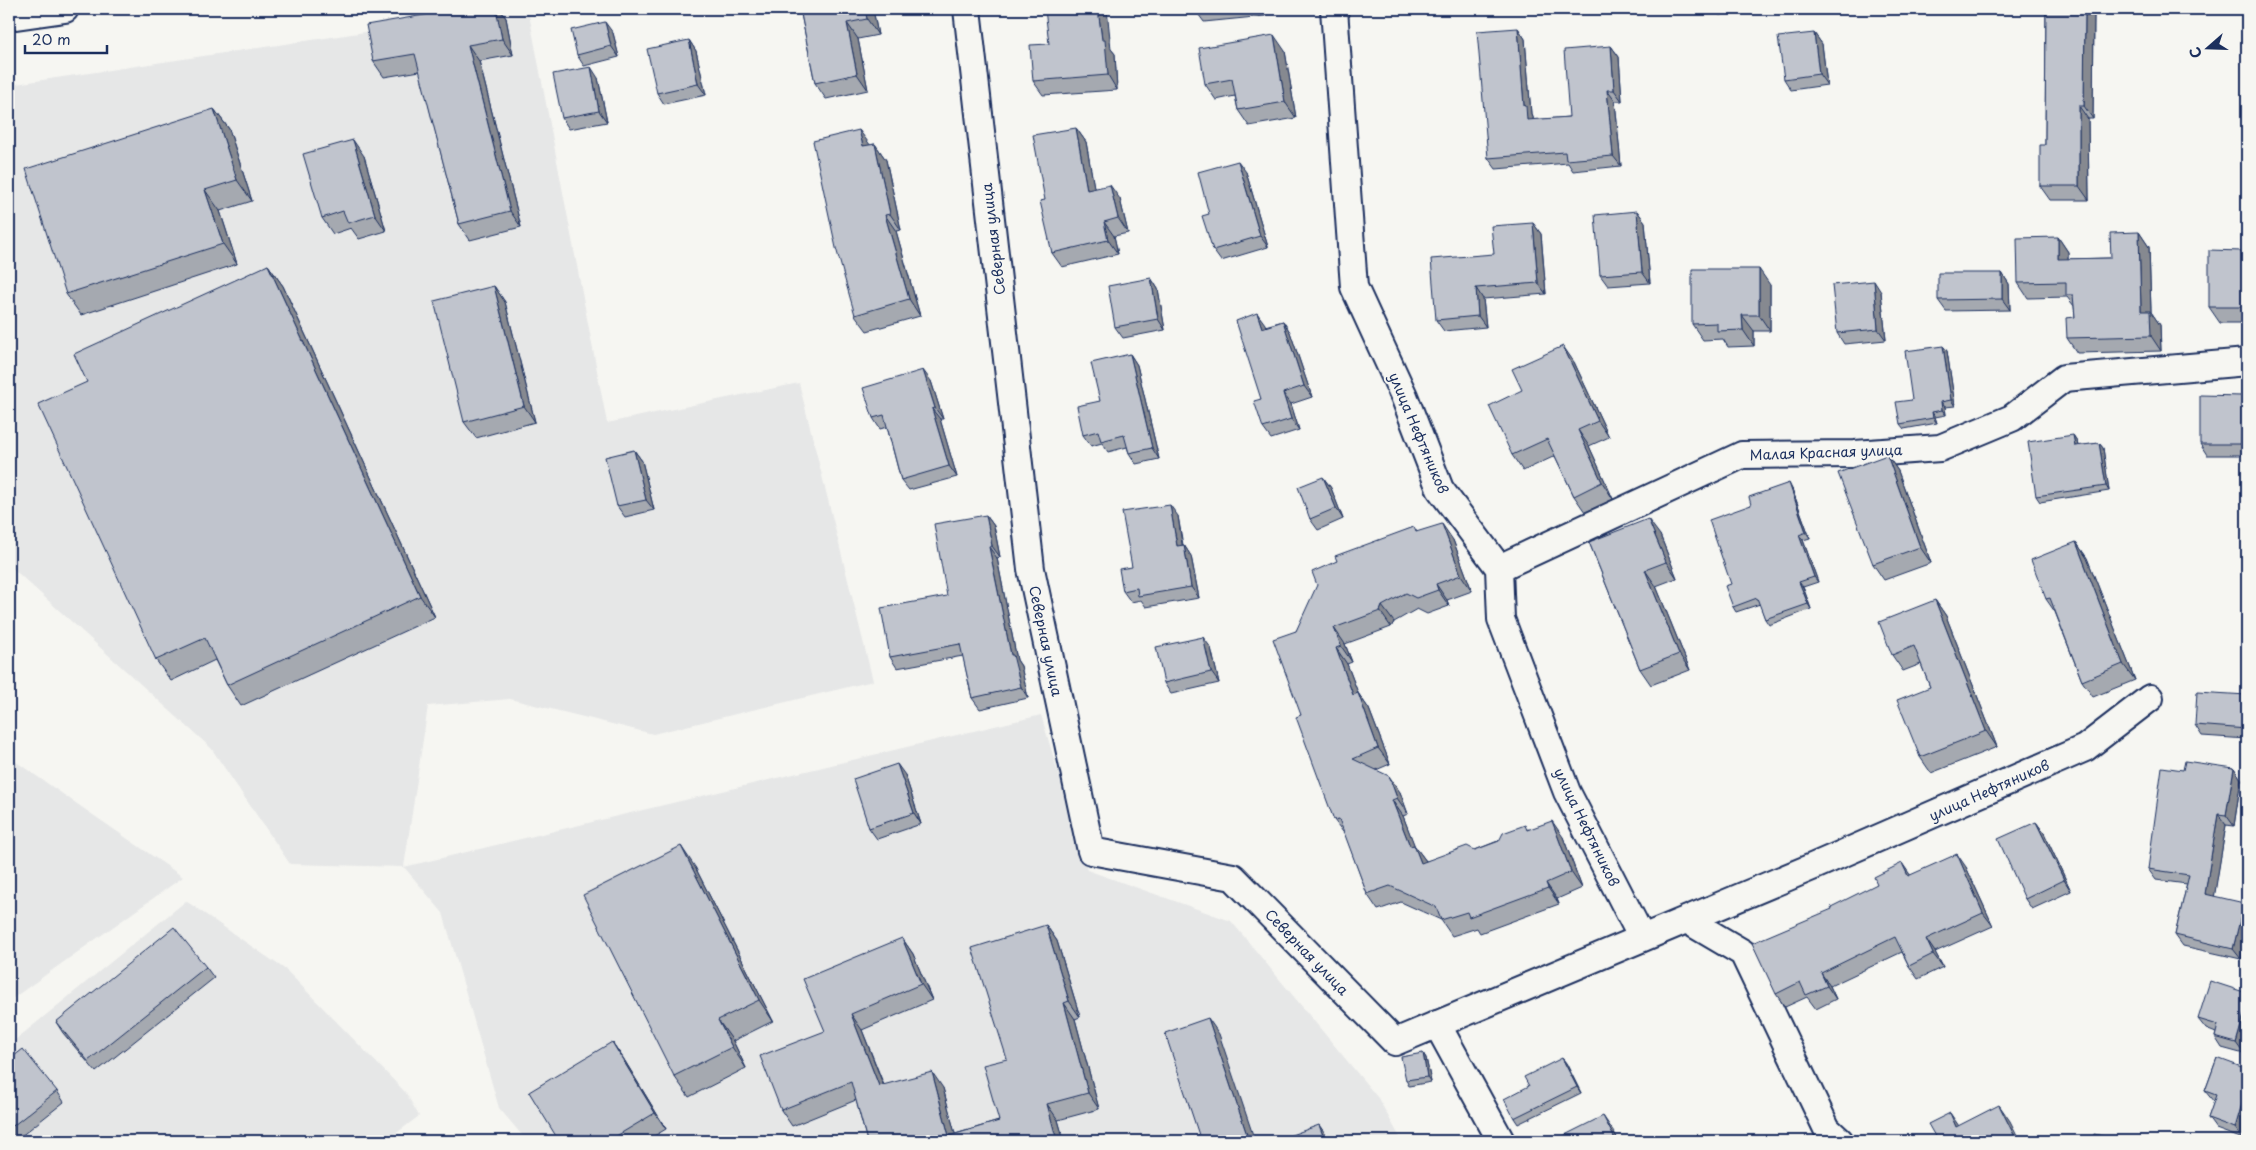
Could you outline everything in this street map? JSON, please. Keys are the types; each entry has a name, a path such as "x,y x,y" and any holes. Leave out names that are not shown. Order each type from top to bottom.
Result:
{"street":[{"path":"9,17 65,9"},
{"name":"Северная улица","path":"967,9 1031,569 1091,851 1233,877 1395,1042 1687,920"},
{"name":"улица Нефтяников","path":"1334,9 1354,287 1404,396 1440,489 1499,568 1501,619 1567,792 1642,938"},
{"name":"Малая Красная улица","path":"1499,568 1742,455 1855,454 1940,448 2012,418 2064,378 2247,362"},
{"name":"улица Нефтяников","path":"1687,920 2085,748 2150,698"},
{"path":"1687,920 1743,952 1827,1130 1840,1141"},
{"path":"1437,1024 1501,1141"}],"shaded area":[{"path":"528,9 607,423 799,383 873,681 653,734 510,699 428,706 404,867 290,864 211,748 9,565 9,85"},
{"path":"1041,715 1087,870 1231,921 1378,1098 1402,1141 527,1141 499,1108 443,913 404,867"},
{"path":"9,757 183,877 9,1001"},
{"path":"186,901 286,970 406,1093 419,1116 386,1141 9,1141 9,1045"}],"building":[{"path":"459,9 496,9 502,39 468,45 510,211 459,224 415,54 373,61 366,25"},
{"path":"800,9 865,9 867,19 847,23 857,74 815,83"},
{"path":"1045,9 1098,9 1102,40 1105,40 1108,75 1033,81 1030,45 1049,44"},
{"path":"1196,9 1222,9 1196,11"},
{"path":"2046,9 2085,9 2084,106 2079,106 2079,186 2040,186 2040,145 2045,145"},
{"path":"605,22 611,46 577,55 571,30"},
{"path":"1518,28 1524,106 1526,106 1527,120 1569,117 1564,50 1611,46 1614,90 1607,90 1613,156 1566,160 1565,152 1488,158 1477,31"},
{"path":"1814,33 1819,74 1784,79 1778,37"},
{"path":"1274,35 1285,102 1238,110 1232,79 1205,84 1199,48"},
{"path":"689,40 698,84 657,93 647,49"},
{"path":"591,67 599,111 562,118 553,74"},
{"path":"214,109 237,180 205,190 223,244 66,294 26,169"},
{"path":"1076,128 1087,190 1110,185 1118,218 1104,222 1108,240 1052,253 1040,201 1045,200 1033,135"},
{"path":"859,130 863,146 875,144 890,214 885,215 909,299 855,315 836,248 813,141"},
{"path":"353,140 375,215 348,223 343,211 322,218 303,154"},
{"path":"1238,161 1260,236 1213,250 1202,216 1209,214 1198,172"},
{"path":"1637,211 1642,272 1600,275 1595,215"},
{"path":"1533,223 1538,283 1476,288 1478,316 1436,320 1431,259 1494,254 1491,226"},
{"path":"2242,223 2247,223 2247,307 2209,307 2209,250 2242,251"},
{"path":"2139,232 2141,311 2150,311 2151,336 2067,338 2066,318 2075,317 2073,295 2066,295 2066,282 2018,283 2017,238 2058,237 2058,259 2111,258 2110,233"},
{"path":"268,265 420,596 227,685 205,638 156,660 38,404 87,382 74,354"},
{"path":"1692,269 1759,269 1759,315 1742,315 1743,330 1717,331 1717,323 1692,324"},
{"path":"1938,273 2002,273 2002,299 1938,300"},
{"path":"1151,278 1158,319 1115,327 1108,286"},
{"path":"1874,281 1878,329 1837,333 1832,285"},
{"path":"494,286 524,406 464,422 434,301"},
{"path":"1257,313 1262,328 1283,321 1304,386 1283,393 1291,419 1263,428 1254,401 1261,399 1236,321"},
{"path":"1563,346 1598,421 1578,430 1602,482 1574,496 1547,439 1512,455 1489,406 1522,390 1512,369"},
{"path":"1943,346 1951,400 1941,402 1942,410 1932,412 1933,418 1900,424 1896,402 1912,400 1905,351"},
{"path":"1130,354 1152,448 1129,453 1124,435 1101,441 1098,431 1083,435 1077,406 1100,401 1091,363"},
{"path":"923,370 935,408 932,409 949,466 901,480 884,415 873,418 863,388"},
{"path":"2200,395 2242,396 2241,444 2200,444"},
{"path":"2073,435 2075,446 2099,443 2106,486 2036,496 2028,442"},
{"path":"634,450 646,500 617,506 605,457"},
{"path":"1887,455 1920,547 1873,564 1838,473"},
{"path":"1323,477 1336,508 1310,519 1298,487"},
{"path":"1789,483 1806,532 1799,535 1814,577 1799,582 1808,604 1765,619 1757,598 1733,607 1725,586 1731,584 1709,520 1751,505 1749,497"},
{"path":"1170,505 1177,546 1184,545 1191,587 1138,596 1137,588 1123,591 1119,569 1132,567 1122,512"},
{"path":"986,515 992,546 989,547 1011,655 1013,655 1021,687 972,698 960,644 890,657 881,608 947,596 934,524"},
{"path":"1648,519 1666,562 1645,570 1679,654 1640,669 1589,542"},
{"path":"1442,524 1461,575 1436,584 1438,590 1416,598 1406,593 1382,606 1380,611 1334,628 1341,646 1336,648 1353,695 1358,693 1378,748 1353,759 1389,776 1397,798 1392,800 1410,846 1414,845 1421,863 1467,846 1475,850 1499,841 1503,833 1525,825 1527,830 1552,821 1571,872 1546,883 1548,888 1469,917 1467,912 1441,920 1436,907 1390,886 1367,894 1339,819 1334,820 1296,717 1301,715 1273,639 1296,631 1317,585 1312,572 1337,561 1335,556 1414,527 1416,532"},
{"path":"2076,542 2123,664 2082,681 2050,598 2046,599 2031,560"},
{"path":"1935,600 1986,731 1920,757 1897,700 1930,687 1914,646 1892,655 1879,622"},
{"path":"1203,637 1211,672 1164,683 1156,647"},
{"path":"2197,692 2247,695 2247,729 2195,725"},
{"path":"2185,761 2234,768 2226,815 2218,814 2205,894 2244,903 2233,949 2175,935 2189,875 2148,869 2162,767 2183,770"},
{"path":"897,764 914,813 869,828 853,779"},
{"path":"2036,822 2064,880 2025,899 1998,839"},
{"path":"681,846 759,1000 718,1020 732,1047 674,1076 583,895"},
{"path":"1957,854 1983,913 1926,939 1933,954 1909,966 1895,937 1821,973 1827,986 1806,995 1800,982 1776,994 1752,943 1832,909 1831,907 1877,884 1874,877 1902,863 1908,876"},
{"path":"1046,925 1069,1001 1064,1003 1088,1093 1047,1104 1057,1141 867,1141 851,1082 781,1110 760,1056 825,1031 803,979 902,938 921,984 851,1014 879,1086 932,1072 949,1136 999,1121 983,1065 1007,1059 972,948"},
{"path":"174,927 206,967 88,1061 56,1022"},
{"path":"2210,981 2247,993 2247,1004 2236,1043 2215,1037 2218,1025 2198,1019"},
{"path":"1208,1018 1249,1141 1201,1141 1165,1033"},
{"path":"612,1042 655,1113 608,1141 559,1141 529,1092"},
{"path":"23,1049 57,1091 9,1129 9,1060"},
{"path":"1423,1053 1427,1077 1406,1080 1401,1057"},
{"path":"1562,1058 1577,1087 1514,1118 1504,1099 1529,1086 1524,1077"},
{"path":"2217,1058 2247,1069 2247,1086 2235,1128 2208,1118 2216,1095 2205,1091"},
{"path":"1999,1105 2017,1141 1931,1141 1936,1138 1928,1124 1950,1113 1956,1127"},
{"path":"1603,1116 1616,1141 1553,1141"},
{"path":"1319,1125 1325,1141 1275,1141"},
{"path":"241,1133 248,1141 232,1141"},
{"path":"2094,1134 2123,1141 2092,1141"}]}
